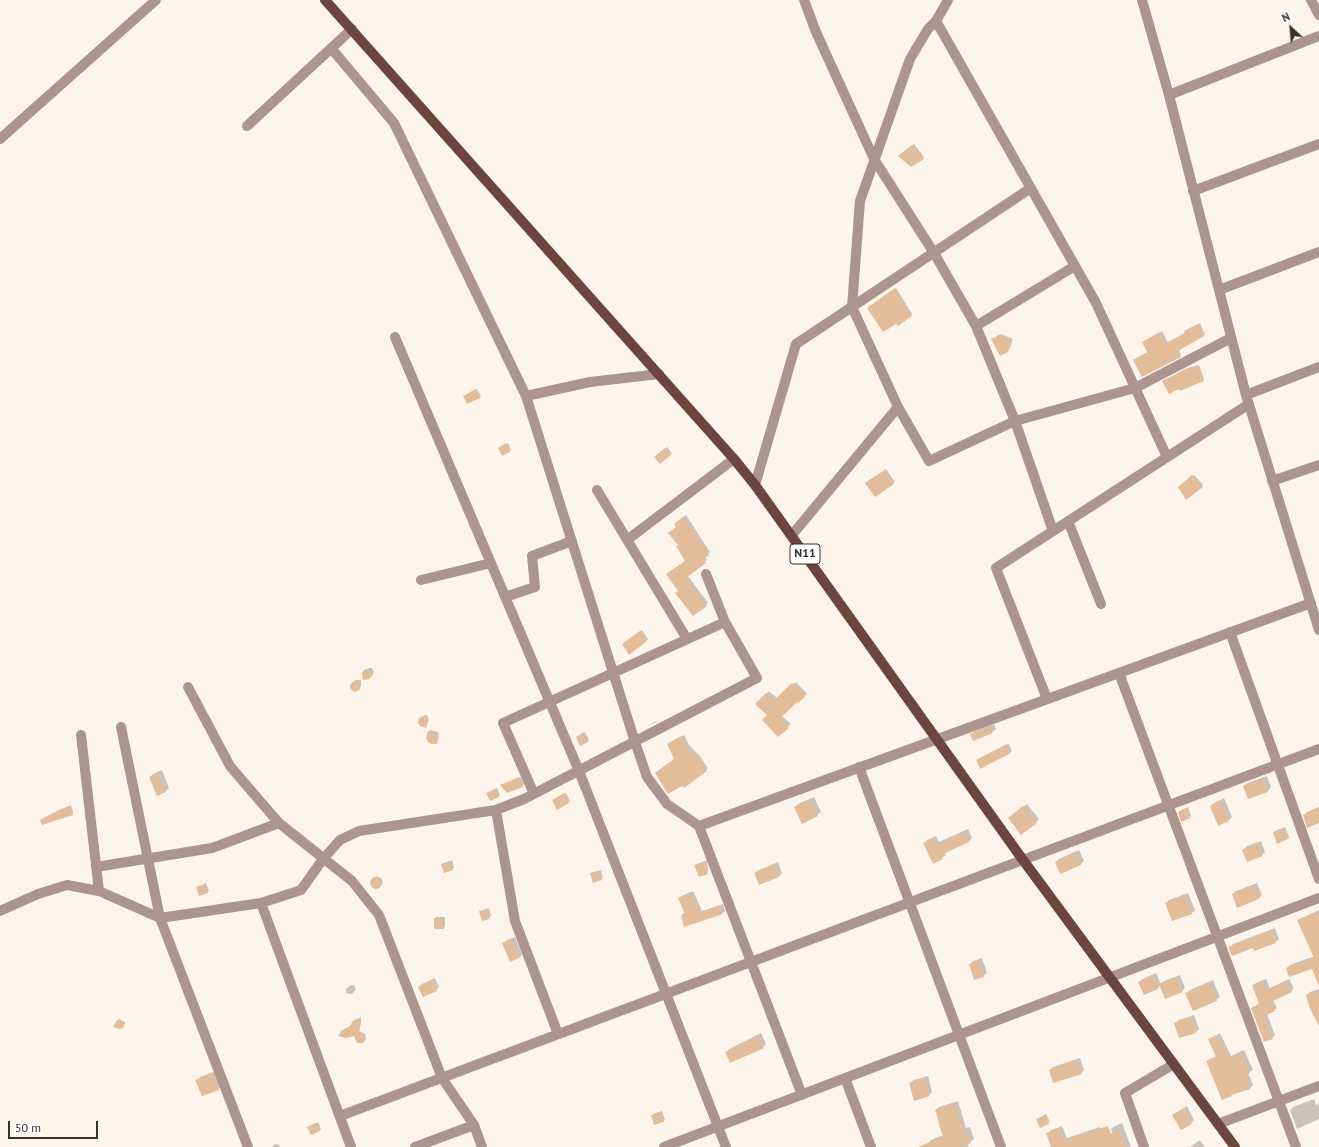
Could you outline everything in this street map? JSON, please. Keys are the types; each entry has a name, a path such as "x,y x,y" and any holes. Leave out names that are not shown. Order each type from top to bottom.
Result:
{"main road":[{"name":"N11","path":"325,0 659,374 755,485 1023,860 1235,1147"}],"street":[{"path":"0,139 156,0"},
{"path":"804,0 816,32 874,159 934,253 976,326 1015,421 1053,531"},
{"path":"948,0 936,21 928,29 910,59 860,201 852,307 898,407 928,461 1015,421 1135,388 1231,338"},
{"path":"1142,0 1247,400 1319,630"},
{"path":"1310,0 1319,15"},
{"path":"936,21 1096,303 1168,457"},
{"path":"247,126 352,29"},
{"path":"1168,95 1319,36"},
{"path":"331,48 394,123 526,396 634,742 647,777 667,804 699,826 802,1094"},
{"path":"1193,191 1319,144"},
{"path":"755,485 796,344 1031,188"},
{"path":"1219,290 1319,252"},
{"path":"976,326 1075,266"},
{"path":"395,336 579,771 726,1147"},
{"path":"1047,699 996,568 1168,457 1247,400 1319,367"},
{"path":"526,396 590,382 659,374"},
{"path":"792,535 898,407"},
{"path":"627,540 734,459"},
{"path":"1272,481 1319,465"},
{"path":"597,490 687,639"},
{"path":"1068,521 1101,604"},
{"path":"505,597 535,588 532,556 572,541"},
{"path":"421,580 491,564"},
{"path":"0,911 38,894 66,885 99,891 160,918 261,903 301,890 323,859 340,840 359,831 496,810 534,794 757,678 725,622 706,574"},
{"path":"699,826 1310,603"},
{"path":"534,794 503,723 725,622"},
{"path":"1230,632 1319,879"},
{"path":"1119,673 1296,1147"},
{"path":"188,687 230,766 279,823 352,881 380,915 442,1078 474,1125 482,1147"},
{"path":"121,727 160,918 248,1147"},
{"path":"81,735 99,891"},
{"path":"340,1116 1319,749"},
{"path":"859,768 1001,1147"},
{"path":"496,810 515,921 558,1034"},
{"path":"96,867 212,848 279,823"},
{"path":"664,1147 1319,898"},
{"path":"261,903 351,1147"},
{"path":"1144,1147 1125,1093 1174,1064"},
{"path":"845,1078 872,1147"},
{"path":"1218,1124 1319,1086"},
{"path":"415,1147 474,1125"}],"building":[{"path":"912,145 924,159 911,167 898,156"},
{"path":"895,288 912,316 898,326 896,324 883,332 867,308"},
{"path":"1198,324 1204,336 1178,351 1181,357 1142,377 1133,360 1147,352 1142,342 1160,332 1166,343"},
{"path":"999,335 1012,340 1008,352 1000,356 991,339"},
{"path":"1198,366 1204,381 1180,391 1179,389 1169,394 1162,381 1186,369"},
{"path":"476,389 480,398 467,404 463,396"},
{"path":"506,443 510,452 502,456 498,448"},
{"path":"665,448 671,455 660,464 654,457"},
{"path":"885,470 894,484 875,497 865,483"},
{"path":"1192,475 1203,487 1186,500 1178,487"},
{"path":"684,516 709,555 703,559 706,563 686,578 707,606 693,616 675,593 678,591 666,574 685,561 676,546 678,545 668,533 676,527 674,524"},
{"path":"640,631 647,641 629,655 622,644"},
{"path":"367,669 372,671 373,675 369,679 363,680 362,673"},
{"path":"354,681 360,681 360,689 354,692 350,688 350,685"},
{"path":"792,683 805,697 798,703 797,702 780,719 789,728 778,737 762,720 767,715 755,704 766,693 774,700"},
{"path":"423,716 428,720 426,728 420,726 418,723 419,718"},
{"path":"990,727 993,733 973,741 970,734"},
{"path":"428,731 438,735 437,744 431,744 428,742 426,738"},
{"path":"584,732 588,742 580,746 576,737"},
{"path":"681,736 687,747 697,757 707,771 684,788 682,786 668,794 655,773 674,759 667,744"},
{"path":"1007,744 1011,753 980,769 976,760"},
{"path":"158,773 166,792 157,796 149,777"},
{"path":"519,777 523,787 507,793 500,785"},
{"path":"1263,779 1268,792 1248,799 1243,786"},
{"path":"496,789 499,797 490,801 486,793"},
{"path":"564,793 569,803 557,810 552,800"},
{"path":"810,800 818,816 802,824 794,807"},
{"path":"1221,801 1229,821 1218,826 1210,806"},
{"path":"70,806 73,815 42,825 40,820"},
{"path":"1023,806 1037,823 1021,835 1008,818"},
{"path":"1186,808 1190,818 1181,822 1178,812"},
{"path":"1319,808 1319,823 1307,828 1303,815"},
{"path":"1284,828 1288,839 1277,844 1273,832"},
{"path":"965,832 969,842 941,855 943,859 933,864 923,843 933,838 936,845"},
{"path":"1258,843 1263,856 1247,862 1242,850"},
{"path":"1076,853 1081,865 1060,874 1055,862"},
{"path":"450,861 453,870 444,873 441,864"},
{"path":"705,861 708,874 699,877 694,865"},
{"path":"774,864 779,877 759,885 754,873"},
{"path":"600,871 602,880 593,883 590,873"},
{"path":"374,877 378,877 382,883 378,889 374,889 370,885 370,881"},
{"path":"205,884 208,893 199,896 196,887"},
{"path":"1254,885 1259,899 1237,908 1232,894"},
{"path":"690,892 699,913 720,906 723,914 684,927 681,915 685,914 678,898"},
{"path":"1185,895 1192,914 1172,921 1165,903"},
{"path":"488,909 490,919 482,921 479,911"},
{"path":"1317,912 1319,918 1319,986 1312,969 1289,977 1286,968 1314,958 1297,920"},
{"path":"434,918 444,918 444,929 434,929"},
{"path":"1271,931 1276,943 1254,951 1253,948 1232,956 1228,947"},
{"path":"512,939 519,958 510,962 502,943"},
{"path":"979,961 984,977 974,980 969,964"},
{"path":"1152,975 1158,989 1144,995 1138,982"},
{"path":"1177,977 1183,992 1165,999 1159,984"},
{"path":"432,980 437,991 423,997 418,987"},
{"path":"1263,981 1267,990 1286,981 1292,992 1271,1002 1275,1011 1264,1016 1273,1039 1264,1042 1251,1008 1259,1004 1252,985"},
{"path":"1210,983 1217,1001 1193,1011 1185,993"},
{"path":"1317,991 1319,998 1319,1026 1310,1009 1306,995"},
{"path":"1191,1017 1196,1033 1179,1038 1174,1023"},
{"path":"360,1018 359,1032 366,1039 363,1043 357,1043 354,1036 346,1038 338,1036 342,1030 349,1027 353,1021"},
{"path":"117,1020 121,1020 124,1027 120,1029 113,1027"},
{"path":"1217,1035 1228,1058 1241,1052 1250,1073 1246,1076 1250,1089 1231,1095 1232,1096 1222,1100 1206,1061 1216,1057 1208,1039"},
{"path":"758,1036 764,1048 730,1063 725,1052"},
{"path":"1077,1060 1082,1074 1053,1083 1049,1070"},
{"path":"213,1073 219,1090 202,1096 195,1080"},
{"path":"924,1078 930,1096 914,1101 909,1083"},
{"path":"955,1104 963,1131 966,1130 971,1143 961,1147 918,1147 943,1137 935,1110"},
{"path":"1184,1108 1192,1124 1181,1130 1172,1115"},
{"path":"660,1112 664,1122 654,1125 651,1115"},
{"path":"1045,1115 1049,1124 1040,1128 1036,1119"},
{"path":"316,1123 320,1131 311,1135 307,1127"},
{"path":"1108,1126 1111,1134 1120,1130 1126,1147 1051,1147 1046,1133 1059,1129 1063,1141"}]}
